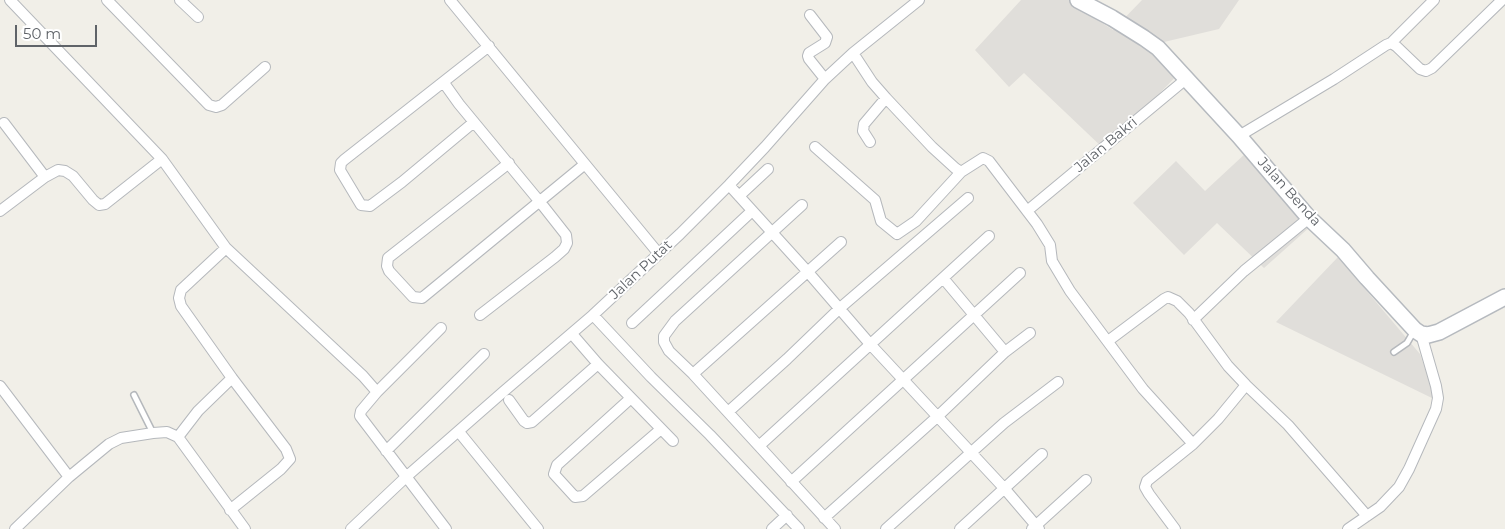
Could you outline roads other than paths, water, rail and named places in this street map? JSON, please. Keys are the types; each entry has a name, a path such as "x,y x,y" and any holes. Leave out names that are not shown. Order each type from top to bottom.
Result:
{"street":[{"path":"10,0 162,159 226,248 363,376 377,392"},
{"path":"107,0 209,105 216,107 222,105 265,66"},
{"path":"180,0 198,17"},
{"path":"450,0 659,254"},
{"name":"Jalan Putat","path":"351,529 406,477 459,432 514,381 572,334 659,254 729,185 825,79 906,4 919,0"},
{"name":"Jalan Benda","path":"1078,0 1158,48 1310,218 1343,250 1418,332"},
{"path":"1238,136 1391,43 1434,0"},
{"path":"1391,43 1420,69 1432,68 1502,0"},
{"path":"810,15 827,36 825,43 809,53 808,56 825,79"},
{"path":"474,122 370,206 361,205 340,170 341,163 489,46"},
{"path":"853,53 872,82 886,98 932,147 961,172"},
{"name":"Jalan Bakri","path":"1027,211 1186,79"},
{"path":"444,83 566,235 568,243 555,257 480,315"},
{"path":"870,142 862,131 864,124 886,98"},
{"path":"4,124 45,176"},
{"path":"815,147 875,200 882,221 897,234 916,221 961,172 983,158 989,161 1050,245 1052,261 1108,341 1143,389 1193,444"},
{"path":"0,211 45,176 58,170 65,171 73,176 99,205 105,204 162,159"},
{"path":"509,163 388,258 387,266 389,271 413,297 422,298 585,164"},
{"path":"739,196 768,169"},
{"path":"729,185 870,344 1004,488 1035,528 1086,480"},
{"path":"728,412 840,308 968,198"},
{"path":"802,205 668,329 664,336 664,342 669,350 835,529"},
{"path":"632,322 752,210"},
{"path":"1193,320 1244,271 1310,218"},
{"path":"759,446 989,236"},
{"path":"693,374 841,242"},
{"path":"226,248 181,290 179,298 181,306 232,378 286,449 290,459 281,469 230,510"},
{"path":"791,482 1020,273"},
{"path":"943,278 1005,352"},
{"path":"1108,341 1168,297 1177,301 1189,313 1228,366 1288,425 1366,516"},
{"path":"1418,332 1428,335 1440,332 1505,297"},
{"path":"593,315 799,529"},
{"path":"440,328 377,392 361,411 360,416 446,529"},
{"path":"1348,529 1380,508 1399,487 1436,409 1438,398 1436,386 1418,332"},
{"path":"572,334 598,364 673,441"},
{"path":"824,518 937,417 1005,352 1030,334"},
{"path":"386,451 484,354"},
{"path":"509,400 524,421 532,422 598,364"},
{"path":"178,437 198,411 232,378"},
{"path":"886,529 1004,423 1058,382"},
{"path":"1175,529 1145,487 1147,481 1193,444 1218,420 1246,385"},
{"path":"0,386 69,477"},
{"path":"631,398 557,465 554,474 575,497 583,496 661,429"},
{"path":"15,529 69,477 109,444 121,438 153,432 167,432 178,437 245,529"},
{"path":"459,432 538,529"},
{"path":"960,529 1042,454"},
{"path":"772,529 787,515"}],"lane":[{"path":"1394,352 1418,332"},
{"path":"134,395 153,432"}]}
